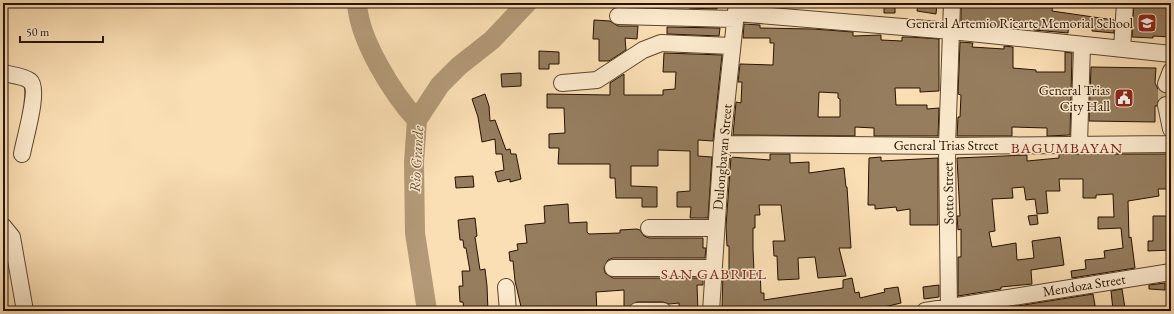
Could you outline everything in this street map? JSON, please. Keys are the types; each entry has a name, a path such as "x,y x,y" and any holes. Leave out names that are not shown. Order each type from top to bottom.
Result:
{"street":[{"name":"Sotto Street","path":"949,309 947,146 952,3"},
{"path":"1122,49 1125,3"},
{"path":"618,16 736,12 951,31 1171,54"},
{"name":"Dulongbayan Street","path":"711,311 722,144 736,12"},
{"path":"562,84 597,80 643,50 661,43 732,46"},
{"path":"1079,144 1082,45"},
{"path":"3,73 29,80 33,84 34,98 22,154"},
{"path":"1166,105 1171,129"},
{"name":"General Trias Street","path":"722,144 947,146 1171,144"},
{"path":"3,226 12,237 25,311"},
{"path":"649,228 716,228"},
{"path":"613,268 714,268"},
{"name":"Mendoza Street","path":"926,311 949,309 1171,272"},
{"path":"506,287 508,311"},
{"path":"637,311 663,311"}],"building":[{"path":"690,3 717,3 717,9 689,8"},
{"path":"884,3 895,3 895,13 884,13"},
{"path":"918,3 937,3 936,14 917,11"},
{"path":"961,3 1053,4 1052,11 1114,20 1114,33 1092,31 1092,27 1069,25 1068,33 1034,30 1034,23 1000,19 999,27 961,22"},
{"name":"General Artemio Ricarte Memorial School","path":"1134,3 1171,3 1171,37 1132,37"},
{"path":"594,20 610,21 618,26 638,26 637,39 625,38 626,50 609,61 599,61 599,39 593,39"},
{"path":"744,24 760,25 760,28 813,29 853,32 853,36 881,35 881,40 902,41 902,37 939,39 939,91 920,92 920,88 895,88 896,105 927,105 927,109 939,108 938,136 874,136 874,128 855,127 855,136 733,135 736,102 741,103 742,82 738,82 740,64 773,65 774,43 770,43 770,38 743,38","holes":["819,92 838,93 838,98 840,99 840,117 818,117"]},
{"path":"667,27 720,28 719,36 667,34"},
{"path":"960,42 973,43 972,47 1004,49 1004,46 1013,47 1013,68 1036,70 1036,72 1065,72 1065,52 1072,53 1070,135 1047,136 1047,128 1012,127 1012,136 957,136 961,95 958,94"},
{"path":"539,51 559,52 559,64 549,64 549,69 539,69"},
{"path":"664,53 722,55 713,141 698,140 698,156 712,157 708,218 690,218 691,207 677,207 677,192 690,191 690,151 658,150 658,166 631,166 631,186 657,187 657,207 642,207 642,198 616,198 615,178 610,178 610,164 558,164 559,148 549,148 549,134 565,133 564,108 547,108 547,94 610,95 610,83 624,74 624,95 663,95 663,90 675,89 676,72 663,72"},
{"name":"General Trias City Hall","path":"1091,67 1156,68 1155,83 1159,91 1159,99 1157,106 1155,106 1155,122 1089,121"},
{"path":"521,73 521,86 502,87 501,74"},
{"path":"485,94 489,106 490,121 495,120 506,150 510,149 511,154 516,154 521,179 510,182 510,179 498,182 495,172 504,170 502,154 496,154 495,139 482,142 478,117 472,99"},
{"path":"770,154 790,154 790,163 809,162 809,173 844,168 847,187 851,248 839,248 846,276 818,278 815,257 798,258 799,279 778,280 777,256 774,256 773,241 785,241 781,205 759,205 760,215 755,215 755,228 753,228 754,271 760,270 761,293 764,293 764,300 843,288 843,280 852,278 855,293 859,292 860,298 885,292 884,289 898,287 901,303 867,311 754,311 753,308 722,309 723,273 729,273 729,246 727,246 726,226 731,157 770,160"},
{"path":"1059,154 1171,154 1171,189 1158,189 1159,196 1128,201 1129,238 1131,237 1135,268 1072,278 1071,271 1086,269 1085,260 1105,258 1104,251 1123,248 1121,228 1098,229 1098,217 1114,217 1113,194 1096,195 1096,198 1083,198 1083,179 1059,179 1060,191 1046,191 1048,213 1037,214 1035,199 1026,200 1024,187 1012,188 1013,198 992,199 995,231 989,232 992,247 1016,243 1017,260 1034,258 1032,241 1060,237 1064,265 1031,270 1032,284 1001,287 1001,289 958,296 958,257 961,257 961,229 958,230 957,216 960,216 957,158 1027,155 1027,161 1059,158"},
{"path":"881,157 881,161 938,158 938,225 910,225 910,209 897,211 896,207 875,209 875,205 868,205 869,158"},
{"path":"473,176 474,187 456,188 455,177"},
{"path":"568,204 569,223 587,222 587,232 589,234 620,233 620,230 637,229 640,230 644,236 649,238 703,238 703,248 706,248 705,258 613,258 608,260 604,268 605,273 613,278 703,278 703,285 697,285 698,311 679,311 679,303 669,304 663,302 637,302 629,307 624,307 624,290 596,292 597,311 522,311 515,281 513,261 510,261 509,252 518,250 517,244 527,243 525,225 545,223 544,206"},
{"path":"1037,215 1038,224 1030,225 1028,216"},
{"path":"1153,216 1171,216 1171,250 1148,251 1148,241 1153,241"},
{"path":"475,218 477,236 475,237 480,270 485,269 488,311 464,311 463,302 460,302 459,286 463,286 462,271 470,271 466,248 464,248 463,240 460,240 458,220"},
{"path":"1165,283 1165,290 1149,289 1149,285"},
{"path":"939,285 939,297 924,299 923,287"},
{"path":"1122,289 1125,308 1113,310 1111,291"},
{"path":"1093,294 1096,311 986,311"}],"waterway":[{"path":"357,3 359,18 364,33 379,66 398,96 417,120"},
{"name":"Rio Grande","path":"427,311 415,233 414,162 417,120 440,85 459,66 492,40 527,3"}],"tunnel":[{"path":"1166,84 1166,105"}],"place":[{"name":"General Artemio Ricarte Memorial School","path":"1147,23"},
{"name":"General Trias City Hall","path":"1124,98"}],"district":[{"name":"BAGUMBAYAN","path":"1067,147"},
{"name":"SAN GABRIEL","path":"714,273"}]}
